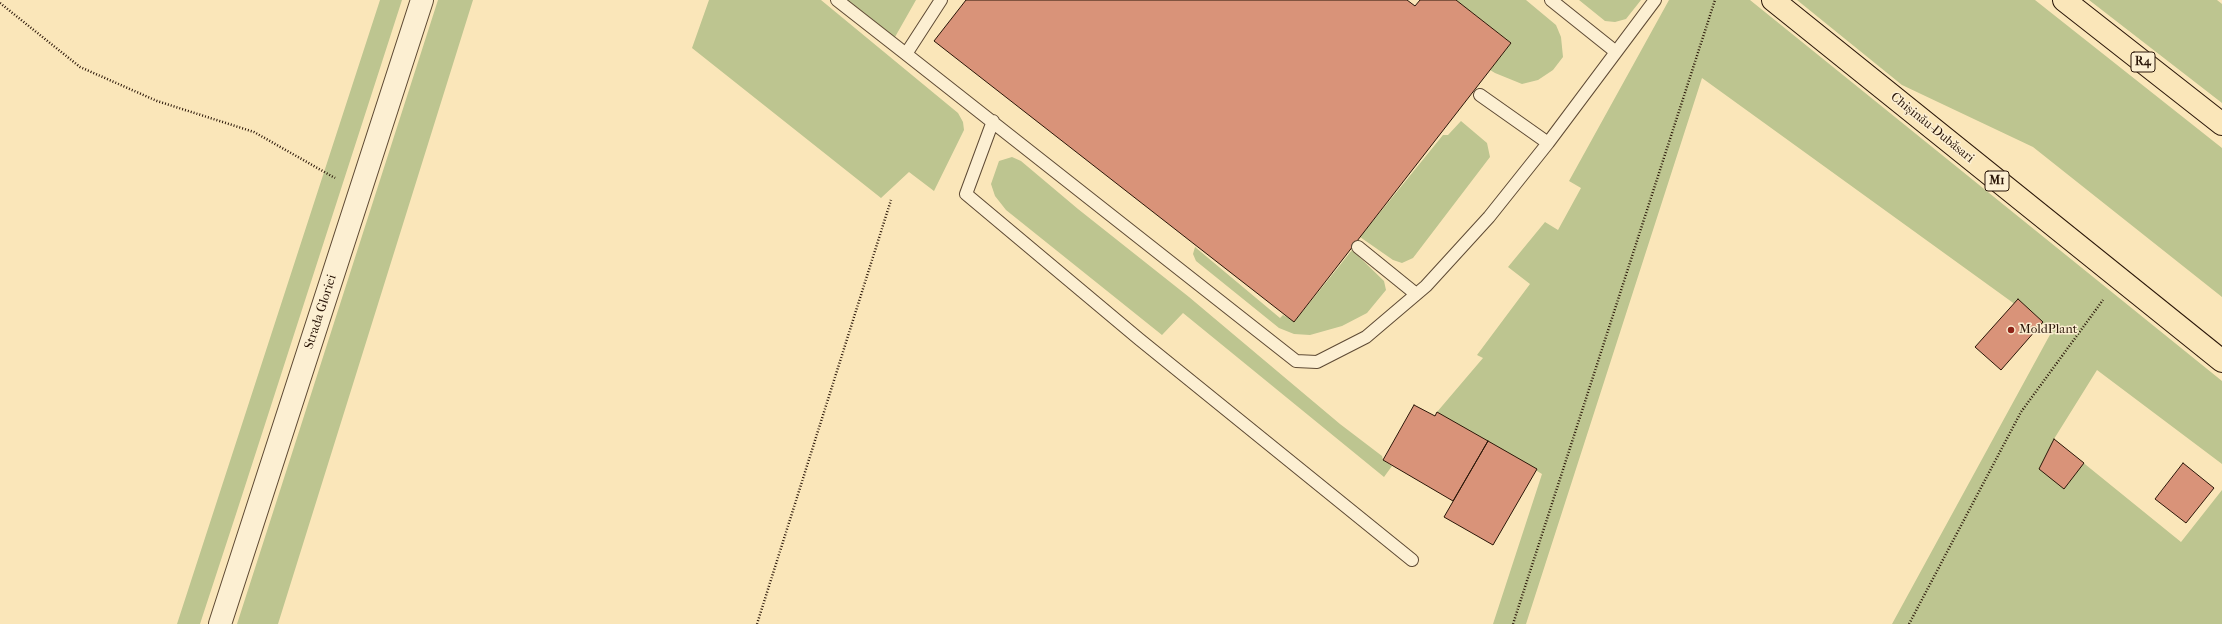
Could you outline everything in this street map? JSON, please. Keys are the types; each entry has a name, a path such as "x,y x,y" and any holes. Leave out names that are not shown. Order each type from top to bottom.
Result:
{"main road":[{"name":"Chișinău-Dubăsari","path":"1772,0 2222,361"},
{"name":"R4","path":"2064,0 2222,124"}],"street":[{"name":"Strada Gloriei","path":"220,624 422,0"}],"lane":[{"path":"837,0 993,121 1296,361 1317,362 1366,337 1416,294 1489,217 1548,143 1655,0"},
{"path":"906,54 941,0"},
{"path":"1552,0 1616,52"},
{"path":"1480,95 1548,143"},
{"path":"993,121 966,194 1139,339 1412,560"},
{"path":"1358,247 1416,294"}],"path":[{"path":"1513,624 1715,0"},
{"path":"0,4 80,67 157,101 254,132 360,192"},
{"path":"757,624 891,200"},
{"path":"1910,624 2021,412 2119,278"}],"green space":[{"path":"380,0 402,0 237,511 200,624 177,624"},
{"path":"438,0 473,0 278,624 237,624"},
{"path":"709,0 821,0 958,113 963,122 964,130 934,191 909,172 881,198 692,48"},
{"path":"848,0 916,0 895,37"},
{"path":"1456,0 1526,0 1556,25 1561,37 1563,57 1553,70 1538,80 1522,84 1495,73 1490,70 1511,43"},
{"path":"1579,0 1641,0 1626,19 1615,22 1605,21"},
{"path":"1669,0 1750,0 2222,381 2222,464 2097,370 2054,439 2181,542 2222,490 2222,624 1892,624 2052,331 1702,78 1526,624 1493,624 1542,474 1437,412 1483,358 1477,355 1530,284 1508,267 1545,222 1558,230 1581,188 1569,181"},
{"path":"1797,0 2035,0 2222,148 2222,297 2033,147 1902,85"},
{"path":"2089,0 2217,0 2222,4 2222,103"},
{"path":"1461,121 1487,143 1490,157 1413,258 1402,263 1393,260 1360,237 1443,135 1448,135"},
{"path":"1012,157 1021,161 1078,209 1189,297 1340,424 1382,456 1383,460 1392,466 1384,477 1183,313 1162,335 1006,210 995,196 991,184 999,161"},
{"path":"1195,247 1280,318 1283,315 1295,321 1352,250 1384,281 1386,290 1367,313 1342,326 1310,335 1294,334 1279,328 1196,261 1193,254"}],"building":[{"path":"966,0 1407,0 1415,6 1420,0 1456,0 1511,43 1294,322 934,41"},
{"path":"2018,299 2043,322 2001,370 1975,347"},
{"path":"1414,405 1435,416 1437,412 1488,441 1453,501 1383,460"},
{"path":"2054,439 2084,463 2064,489 2039,469"},
{"path":"1488,441 1537,469 1493,545 1444,517"},
{"path":"2183,463 2214,488 2186,523 2155,499"}],"place":[{"name":"MoldPlant","path":"2011,330"}]}
